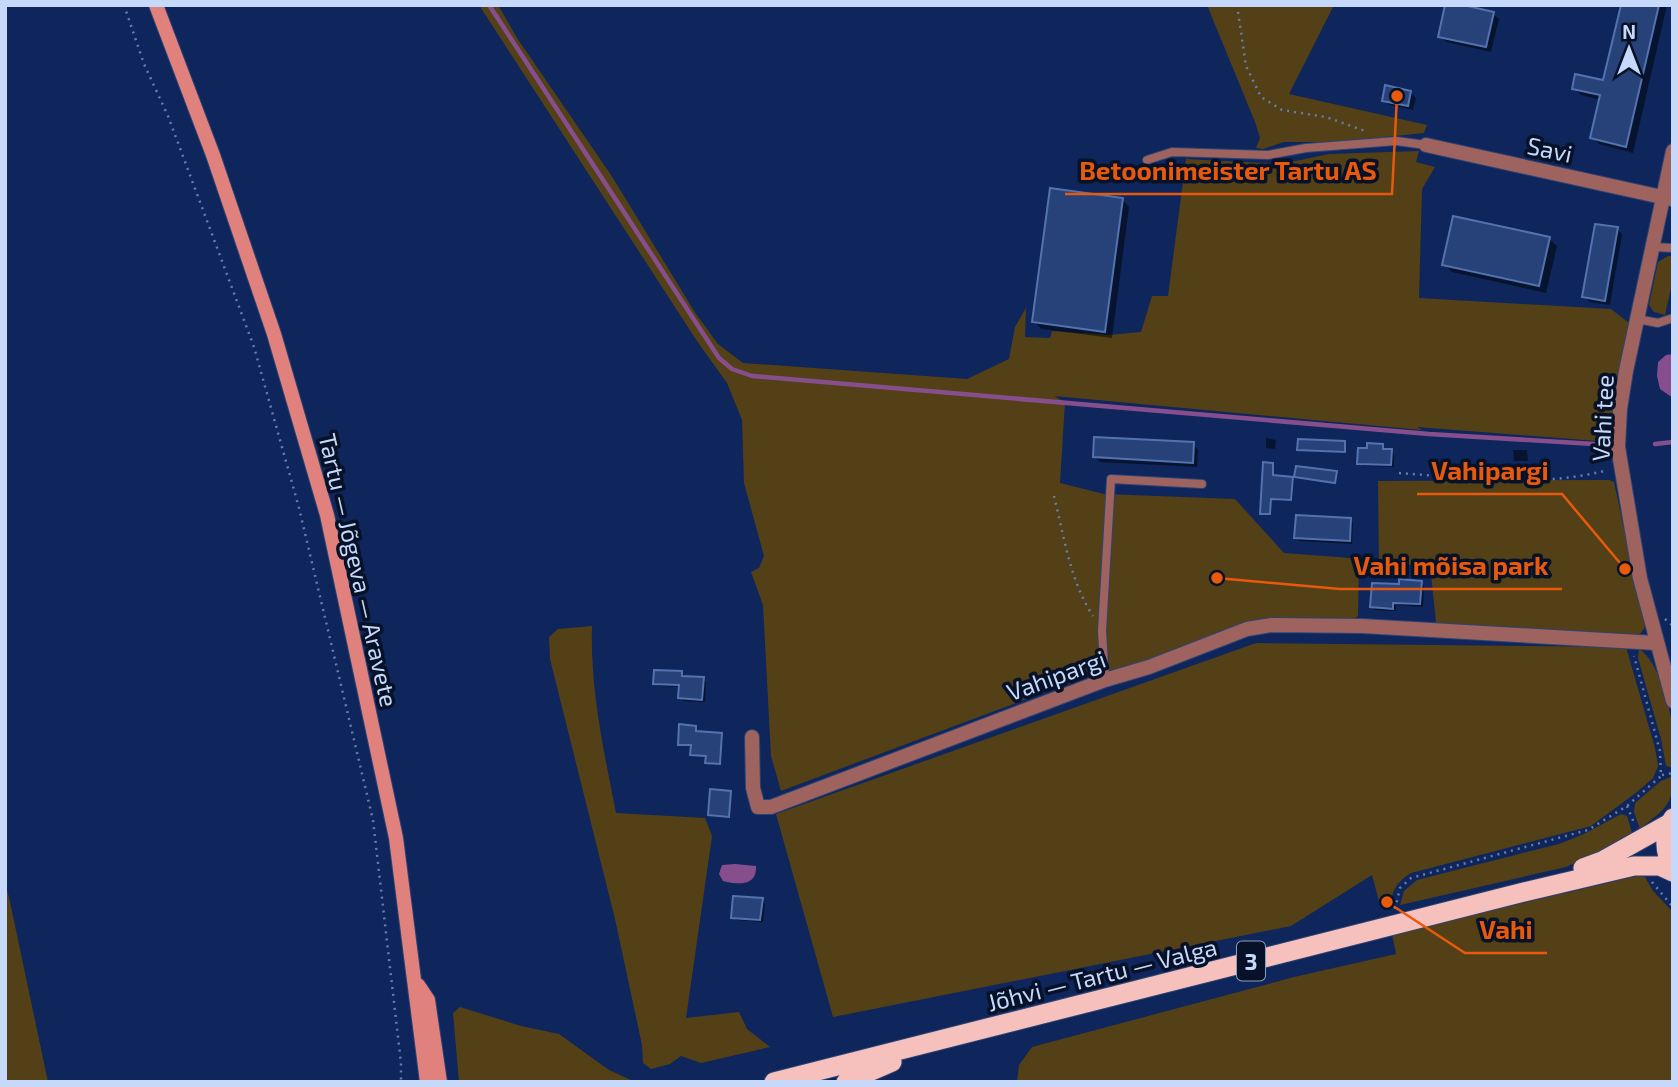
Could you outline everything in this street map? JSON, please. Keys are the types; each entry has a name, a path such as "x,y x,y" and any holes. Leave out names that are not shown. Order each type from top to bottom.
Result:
{"highway":[{"name":"Jõhvi — Tartu — Valga","path":"1524,892 1602,862 1671,820"},
{"name":"Jõhvi — Tartu — Valga","path":"1671,820 1666,835 1666,849 1673,870"},
{"name":"Jõhvi — Tartu — Valga","path":"774,1082 1634,866 1660,866 1673,870"},
{"path":"846,1082 978,1031"}],"main road":[{"name":"Tartu — Jõgeva — Aravete","path":"156,5 213,155 274,334 327,515 392,816 427,1082"},
{"path":"415,981 428,1000 440,1082"}],"street":[{"name":"Savi","path":"1426,145 1668,198"},
{"name":"Vahi tee","path":"1673,151 1668,198 1653,247 1620,409 1618,447 1640,578 1673,701"},
{"name":"Vahipargi","path":"752,737 753,788 758,807 771,807 1105,680 1149,667 1237,633 1272,625 1362,626 1656,643"}],"lane":[{"path":"1147,160 1172,152 1268,155 1306,148 1396,141 1426,145"},
{"path":"1653,247 1673,248"},
{"path":"1637,318 1658,323 1673,318"},
{"path":"1105,680 1102,631 1111,479 1202,484"}],"path":[{"path":"124,5 144,64 168,116 254,347 299,508 373,820 401,1082"},
{"path":"1237,5 1246,66 1261,97 1282,110 1326,117 1365,130 1382,143"},
{"path":"1399,473 1509,480 1558,480 1588,475 1620,465"},
{"path":"1054,496 1078,585 1089,611 1102,631"},
{"path":"1630,642 1660,751 1661,776"},
{"path":"1392,926 1401,888 1411,878 1588,830 1627,806 1661,776 1673,773"}],"shaded area":[{"path":"479,5 498,5 517,38 611,175 696,314 718,344 743,363 967,379 1009,359 1015,327 1026,308 1025,337 1050,338 1052,331 1109,335 1141,332 1152,296 1168,296 1186,159 1281,164 1329,154 1419,151 1416,162 1435,167 1422,189 1419,298 1611,309 1629,323 1616,385 1610,442 1417,427 1422,430 1054,396 1065,402 1060,483 1104,494 1235,499 1284,553 1359,561 1358,616 1351,621 1264,619 1126,668 1093,674 781,791 771,756 763,605 751,572 759,568 764,556 744,483 742,420 727,383"},
{"path":"1207,5 1334,5 1289,94 1427,125 1424,133 1337,142 1284,142 1263,149 1256,148 1260,138 1255,122"},
{"path":"1673,256 1673,279 1665,315 1654,312 1649,305 1658,262"},
{"path":"1673,354 1673,398 1660,389 1657,376 1658,362 1666,355"},
{"path":"1378,481 1614,482 1645,627 1631,639 1441,626 1436,622 1430,564 1379,566"},
{"path":"592,626 596,697 616,813 705,818 712,836 686,1018 739,1012 747,1029 770,1047 701,1063 681,1056 670,1064 651,1069 643,1063 642,1045 615,919 550,659 549,637 558,629"},
{"path":"1256,643 1626,647 1658,766 1653,778 1591,826 1411,873 1398,884 1391,900 1380,905 1372,875 1291,926 833,1017 776,814"},
{"path":"1639,649 1652,663 1666,697 1673,729 1673,768 1666,766 1638,658"},
{"path":"1673,776 1669,801 1661,812 1640,829 1634,812 1635,803 1661,781"},
{"path":"1621,814 1627,816 1632,833 1598,853 1566,867 1400,905 1404,891 1417,880 1559,844"},
{"path":"722,865 756,866 754,877 746,883 723,881 719,874"},
{"path":"1637,876 1645,877 1653,891 1673,912 1673,1082 1017,1082 1019,1065 1032,1047 1294,977 1396,954 1392,934"},
{"path":"5,882 10,902 48,1082 5,1082"},
{"path":"460,1007 521,1026 559,1034 609,1070 631,1082 459,1082 453,1013"}],"building":[{"path":"1445,5 1463,5 1494,12 1486,47 1438,37"},
{"path":"1621,5 1659,5 1626,147 1590,138 1600,95 1572,89 1575,74 1603,80"},
{"path":"1385,85 1411,91 1408,106 1382,101"},
{"path":"1050,188 1123,198 1105,332 1032,322"},
{"path":"1453,216 1550,237 1539,286 1442,265"},
{"path":"1595,224 1618,227 1605,301 1582,297"},
{"path":"1094,437 1194,442 1193,463 1093,457"},
{"path":"1298,439 1345,441 1345,452 1297,450"},
{"path":"1367,443 1383,444 1383,449 1392,449 1391,465 1357,464 1358,448 1367,448"},
{"path":"1263,462 1273,463 1273,475 1293,477 1291,500 1271,499 1270,514 1260,514"},
{"path":"1296,466 1337,471 1335,483 1294,477"},
{"path":"1296,515 1351,518 1350,541 1294,538"},
{"path":"1399,579 1422,581 1420,604 1393,603 1393,609 1370,607 1372,583 1399,584"},
{"path":"654,670 682,671 682,676 704,677 702,700 678,698 679,685 653,684"},
{"path":"679,724 696,726 696,731 722,733 720,764 705,763 706,756 690,755 691,745 678,745"},
{"path":"710,789 731,791 729,817 708,815"},
{"path":"733,896 763,898 760,920 731,918"}],"waterway":[{"path":"489,5 719,358 732,369 752,376 1429,434 1594,444"},
{"path":"1655,444 1673,442"}],"place":[{"name":"Betoonimeister Tartu AS","path":"1397,96"},
{"name":"Vahipargi","path":"1625,569"},
{"name":"Vahi mõisa park","path":"1217,578"},
{"name":"Vahi","path":"1387,902"}]}
